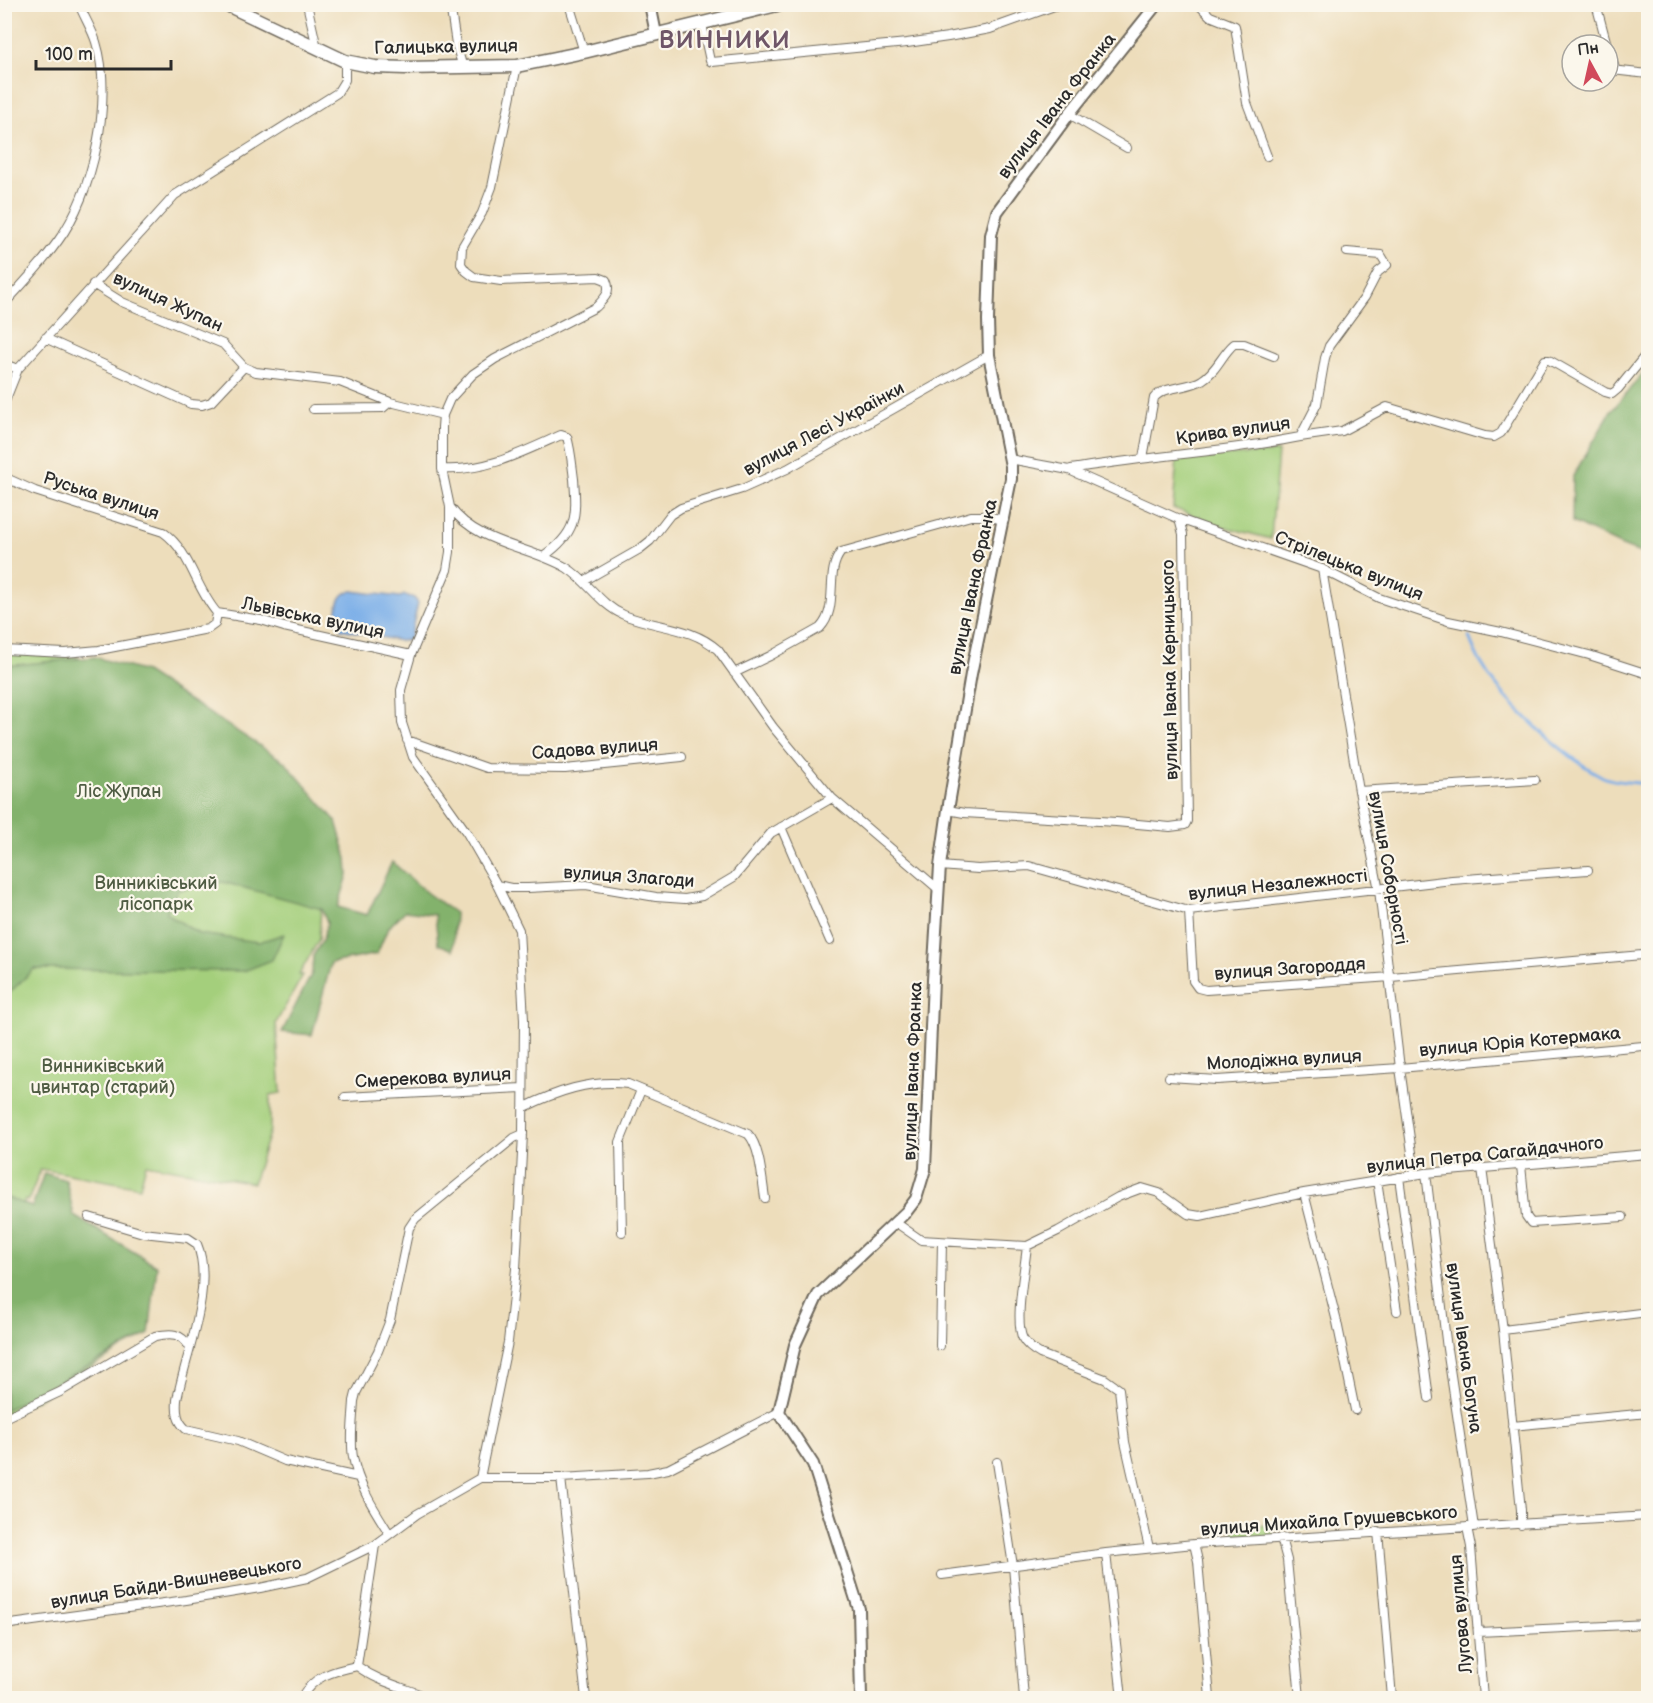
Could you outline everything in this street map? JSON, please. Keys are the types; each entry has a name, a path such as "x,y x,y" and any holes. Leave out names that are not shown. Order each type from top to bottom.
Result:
{"main road":[{"name":"Галицька вулиця","path":"225,4 345,61 375,68 517,66 781,4"}],"street":[{"path":"4,304 59,240 79,204 98,143 103,87 96,42 79,4"},
{"path":"307,4 317,48"},
{"path":"450,4 456,44 463,68"},
{"path":"569,4 584,52"},
{"path":"650,4 656,34"},
{"path":"702,24 712,62 948,37 990,29 1060,4"},
{"name":"вулиця Івана Франка","path":"779,1412 795,1346 818,1295 906,1212 916,1198 925,1169 937,888 948,810 989,581 1011,480 1010,459 989,356 991,236 997,212 1069,114 1158,4"},
{"path":"1198,4 1210,16 1236,26 1247,104 1267,156"},
{"path":"1596,4 1603,33"},
{"path":"4,412 5,402 18,369 175,195 337,93 345,80 345,61"},
{"path":"480,1478 508,1342 516,1269 523,1134 524,1020 519,930 497,885 467,833 413,757 402,723 400,706 401,690 411,655 447,570 450,552 450,507 442,469 441,442 444,415 450,399 473,374 495,359 596,307 605,298 608,290 606,280 598,277 494,280 474,277 466,272 461,264 460,256 466,238 482,213 492,187 517,66"},
{"path":"1620,72 1648,74"},
{"path":"1069,114 1127,148"},
{"name":"Крива вулиця","path":"1069,470 1143,458 1255,446 1300,437 1317,404 1329,346 1365,297 1378,272 1387,265 1381,255 1347,252"},
{"name":"вулиця Жупан","path":"93,284 122,302 223,344 244,367 256,372 340,382 390,402 444,415"},
{"path":"45,338 191,404 202,405 211,402 244,367"},
{"name":"Крива вулиця","path":"1143,458 1154,398 1158,393 1203,380 1214,370 1234,344 1244,344 1274,356"},
{"path":"1300,437 1342,431 1387,407 1485,436 1497,436 1545,360 1549,360 1612,394 1648,352"},
{"name":"вулиця Лесі Українки","path":"584,581 640,549 650,541 670,515 681,508 742,489 787,469 989,356"},
{"path":"4,364 18,369"},
{"path":"313,409 383,408 390,402"},
{"path":"442,469 459,470 482,466 512,457 561,435 567,437 573,469 576,516 568,532 543,557"},
{"name":"Стрілецька вулиця","path":"1010,459 1069,470 1179,519 1322,569 1379,598 1448,621 1589,655 1648,674"},
{"name":"Руська вулиця","path":"4,477 45,494 164,532 182,550 204,596 217,613"},
{"path":"450,507 458,518 476,531 543,557 571,571 608,606 622,614 643,622 695,635 712,645 773,727 832,798 937,888"},
{"path":"734,672 771,656 820,628 826,622 830,614 834,566 841,552 971,516 986,516 1004,520"},
{"name":"вулиця Івана Керницького","path":"948,810 1170,827 1181,827 1187,821 1183,534 1179,519"},
{"name":"вулиця Соборності","path":"1322,569 1359,791 1379,890 1415,1174"},
{"name":"Львівська вулиця","path":"4,650 65,653 99,650 208,629 214,624 217,613 261,620 411,655"},
{"name":"Садова вулиця","path":"407,740 487,768 565,769 682,757"},
{"path":"1359,791 1535,780"},
{"name":"вулиця Злагоди","path":"497,885 512,888 586,885 656,897 685,899 702,896 734,877 771,833 832,798"},
{"path":"781,827 830,941"},
{"name":"вулиця Незалежності","path":"940,866 978,869 1029,866 1189,911 1452,880 1588,870"},
{"name":"вулиця Загороддя","path":"1189,911 1192,981 1198,988 1206,990 1391,977 1641,955"},
{"name":"вулиця Юрія Котермака","path":"1400,1068 1643,1046"},
{"name":"Молодіжна вулиця","path":"1169,1077 1217,1080 1400,1068"},
{"path":"523,1108 546,1096 595,1084 628,1084 748,1134 758,1149 765,1198"},
{"name":"Смерекова вулиця","path":"345,1097 523,1088"},
{"path":"622,1232 621,1142 641,1090"},
{"path":"388,1533 368,1499 352,1456 354,1401 390,1320 409,1228 415,1219 514,1138 523,1134"},
{"name":"вулиця Петра Сагайдачного","path":"1027,1246 1058,1232 1118,1197 1142,1188 1159,1192 1188,1214 1200,1216 1304,1193 1415,1174 1648,1154"},
{"path":"1521,1165 1526,1216 1531,1223 1623,1217"},
{"path":"1482,1168 1503,1330 1521,1525"},
{"name":"вулиця Івана Богуна","path":"1426,1173 1471,1527"},
{"path":"1399,1177 1429,1398"},
{"path":"1377,1180 1397,1311"},
{"path":"1304,1193 1337,1322 1355,1410"},
{"path":"89,1217 143,1233 188,1238 197,1244 201,1262 202,1293 176,1407 180,1424 186,1429 238,1441 285,1461 358,1477"},
{"path":"895,1222 921,1240 1027,1246 1019,1317 1024,1341 1040,1354 1105,1379 1119,1389 1125,1442 1149,1548"},
{"path":"940,1346 942,1242"},
{"path":"1503,1330 1648,1312"},
{"path":"4,1418 60,1392 155,1336 178,1334 190,1348"},
{"path":"779,1412 813,1464 859,1609 861,1698"},
{"name":"вулиця Байди-Вишневецького","path":"4,1625 186,1600 307,1578 375,1545 388,1533 417,1514 480,1478 561,1478 648,1473 668,1469 779,1412"},
{"path":"1512,1426 1648,1413"},
{"path":"997,1462 1013,1566 1024,1698"},
{"path":"561,1478 586,1698"},
{"name":"вулиця Михайла Грушевського","path":"942,1575 1106,1553 1194,1544 1648,1516"},
{"name":"Лугова вулиця","path":"1471,1527 1484,1698"},
{"path":"1378,1532 1392,1698"},
{"path":"1281,1538 1287,1560 1300,1698"},
{"path":"1194,1544 1198,1561 1210,1698"},
{"path":"357,1666 375,1545"},
{"path":"1106,1553 1122,1698"},
{"path":"1478,1632 1648,1624"},
{"path":"301,1698 321,1676 335,1670 357,1666 383,1682 409,1689 429,1698"}],"green space":[{"path":"1648,367 1648,556 1572,522 1573,476 1610,413"},
{"path":"1278,452 1271,539 1221,526 1173,508 1177,459"},
{"name":"Винниківський лісопарк","path":"5,653 74,656 166,689 325,845 319,939 299,975 303,975 276,1023 281,1093 270,1095 270,1130 253,1183 146,1164 140,1187 41,1169 28,1201 25,1200 11,1229 53,1217 97,1229 92,1260 102,1284 122,1349 38,1399 5,1415"},
{"name":"Ліс Жупан","path":"95,657 145,672 285,762 336,821 347,859 348,875 338,907 367,915 392,862 427,893 455,913 453,950 438,944 435,915 405,911 388,928 377,954 331,963 312,1035 282,1032 312,973 313,956 323,939 327,923 322,909 223,882 178,890 166,913 199,934 259,942 284,934 272,960 244,971 34,969 5,997 5,666"},
{"path":"44,1173 66,1180 74,1216 157,1266 149,1334 5,1410 5,1197 32,1207"},
{"path":"1273,1525 1273,1537 1234,1540 1233,1527"}],"water":[{"path":"352,591 400,597 405,595 414,598 418,603 410,638 400,641 341,629 335,619 338,605 344,594"}],"waterway":[{"path":"1469,637 1479,659 1505,696 1554,743 1603,777 1648,784"}],"district":[{"name":"ВИННИКИ","path":"725,40"}],"park label":[{"name":"Винниківський цвинтар (старий)","path":"103,1076"}]}
